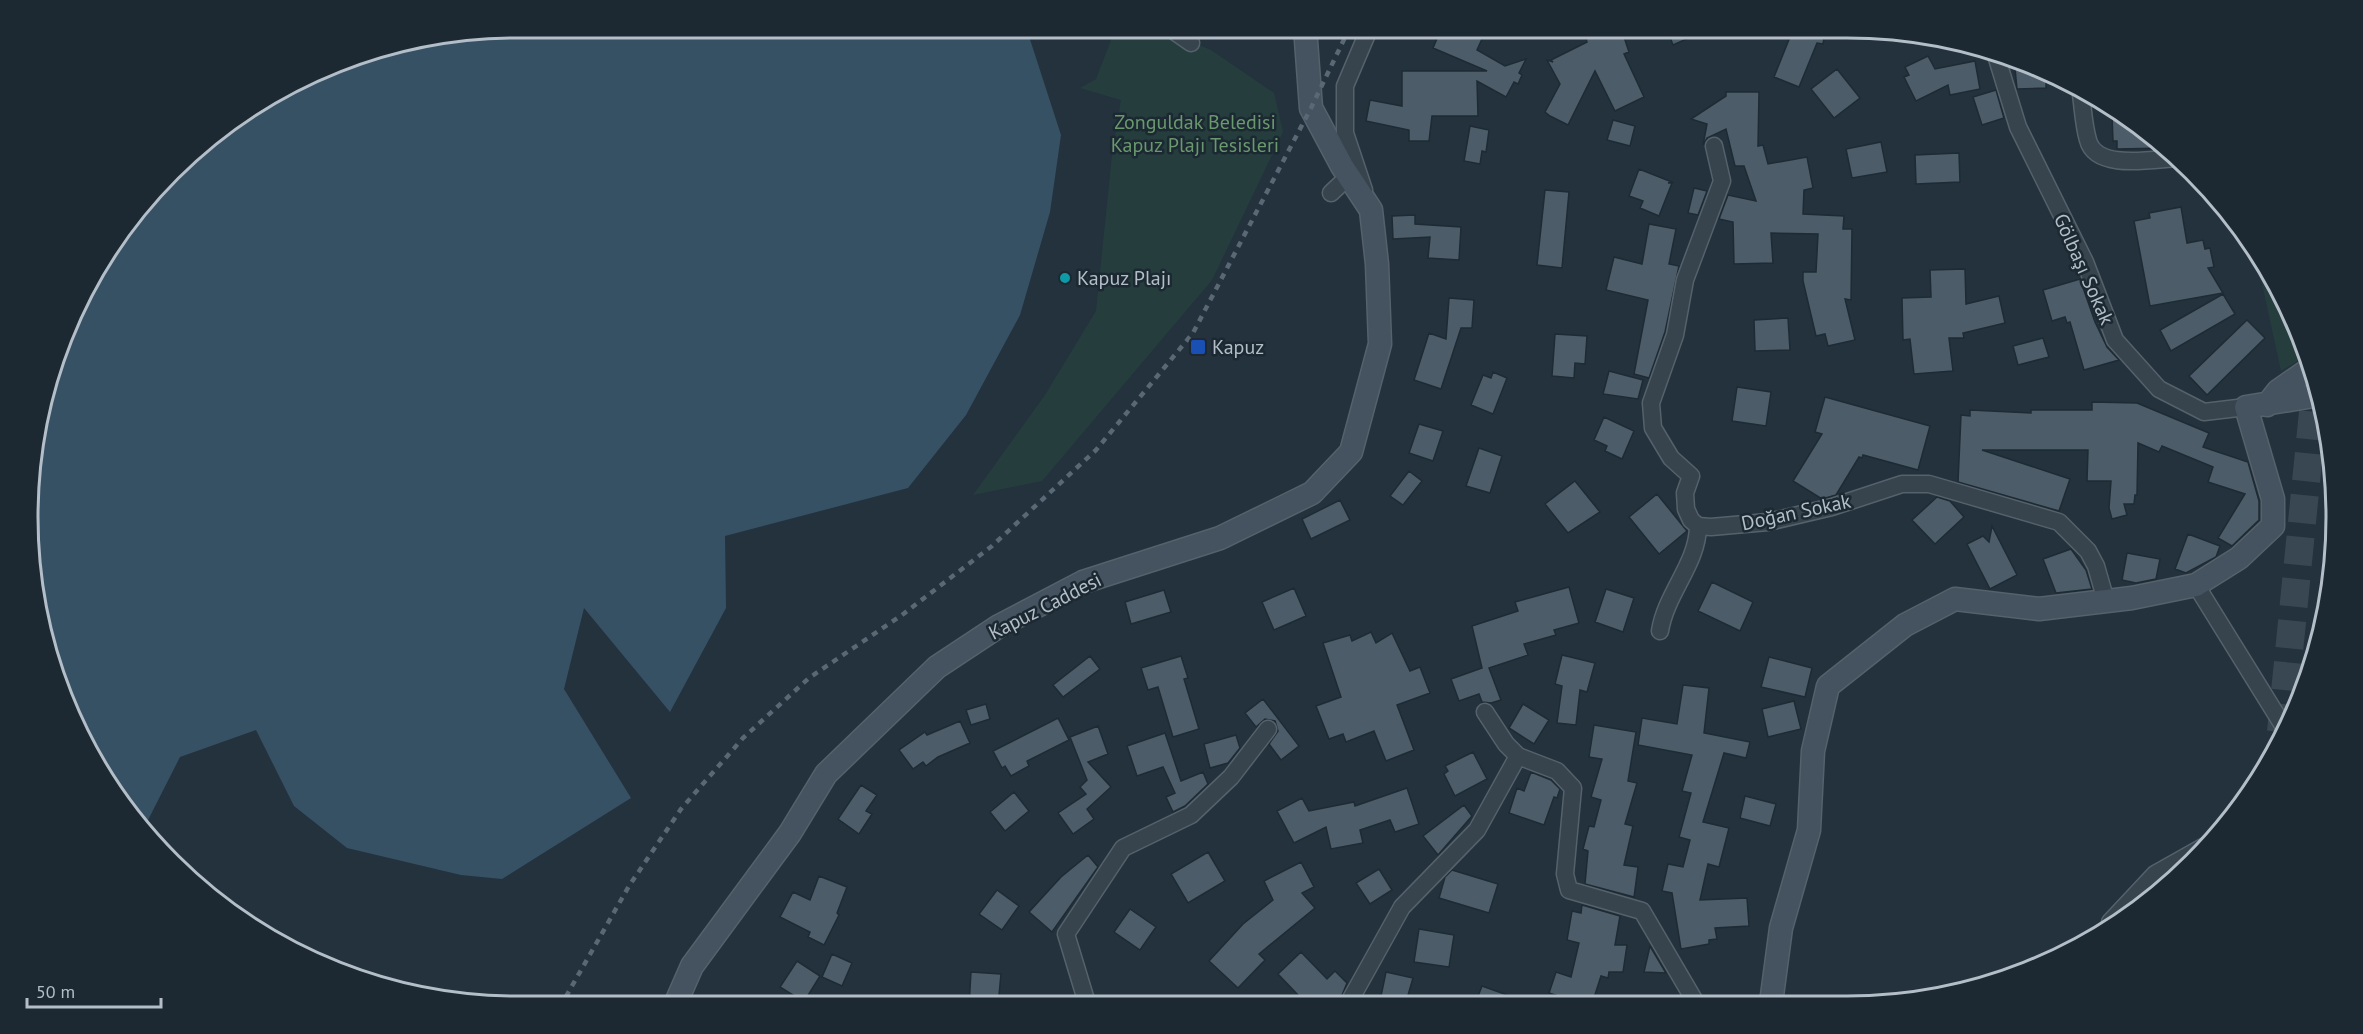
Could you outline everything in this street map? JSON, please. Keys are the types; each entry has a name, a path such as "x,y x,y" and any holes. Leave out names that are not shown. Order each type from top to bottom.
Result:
{"main road":[{"path":"1306,38 1311,108 1348,176 1371,210"},
{"name":"Kapuz Caddesi","path":"678,996 692,966 790,833 826,774 937,667 999,626 1083,582 1220,538 1312,493 1351,452 1380,344 1377,264 1371,210"},
{"path":"2256,406 2303,373"},
{"path":"2256,406 2310,397"},
{"path":"1772,996 1781,928 1809,830 1813,751 1828,686 1905,625 1955,599 2039,609 2106,601 2196,585 2239,558 2272,526 2272,499 2256,406"}],"street":[{"path":"1184,38 1191,43"},
{"path":"1366,38 1346,86 1346,133 1371,210"},
{"name":"Gölbaşı Sokak","path":"1998,62 2018,127 2085,262 2115,340 2158,389 2204,412 2256,406"},
{"path":"2082,100 2088,140 2096,154 2112,160 2164,158"},
{"path":"1660,631 1668,601 1695,549 1698,526 1690,519 1686,509 1685,493 1691,476 1671,458 1653,428 1651,403 1675,335 1685,280 1722,181 1714,147"},
{"path":"1331,193 1348,176"},
{"name":"Doğan Sokak","path":"1698,526 1768,522 1832,507 1902,484 1929,484 2059,522 2088,551 2096,566 2106,601"},
{"path":"2196,585 2280,720"},
{"path":"1485,712 1506,744 1518,756 1557,771 1574,788 1565,874 1569,890 1642,911 1692,996"},
{"path":"1085,996 1066,934 1123,848 1191,815 1231,777 1268,729"},
{"path":"1352,996 1402,907 1478,830 1518,756"},
{"path":"2124,908 2155,874 2182,859"}],"green space":[{"name":"Zonguldak Beledisi Kapuz Plajı Tesisleri","path":"1112,38 1182,38 1211,50 1274,93 1283,132 1212,280 1042,481 973,495 1045,395 1096,311 1112,155 1121,100 1080,88 1096,79"},
{"path":"2260,276 2276,305 2299,360 2281,371"}],"water":[{"path":"517,38 1030,38 1061,135 1050,212 1020,315 966,415 908,488 725,536 726,608 670,712 584,608 564,689 631,798 502,879 461,875 347,848 294,806 256,730 180,757 147,822 102,757 87,729 63,671 47,611 42,580 38,517 39,486 47,423 54,393 63,363 87,305 118,251 137,225 156,201 201,156 251,118 305,87 363,63 423,47 454,42"}],"building":[{"path":"1437,38 1480,38 1482,39 1477,50 1505,66 1526,59 1519,73 1522,75 1518,84 1514,82 1506,97 1477,81 1478,116 1432,116 1429,141 1409,141 1409,130 1366,121 1370,100 1402,106 1402,71 1487,71 1433,48"},
{"path":"1624,38 1629,52 1624,54 1644,97 1615,111 1595,71 1568,125 1545,112 1560,84 1547,60 1553,62 1551,60 1587,42 1586,39"},
{"path":"1670,38 1689,38 1673,45"},
{"path":"1790,38 1824,38 1823,44 1817,43 1799,87 1774,77"},
{"path":"1928,56 1935,69 1975,61 1980,89 1950,95 1948,85 1916,101 1904,77 1909,75 1905,67"},
{"path":"1837,69 1860,98 1834,118 1811,89"},
{"path":"2015,69 2046,82 2046,88 2017,89"},
{"path":"1996,90 2004,118 1982,125 1973,97"},
{"path":"1726,92 1759,92 1758,146 1763,145 1768,164 1807,157 1813,188 1804,190 1803,214 1844,216 1843,229 1852,229 1851,300 1845,299 1855,340 1828,346 1825,334 1816,336 1803,272 1816,272 1818,234 1771,233 1773,263 1734,264 1733,222 1719,219 1728,195 1756,201 1744,166 1735,166 1726,129 1707,138 1703,145 1707,124 1691,119 1726,96"},
{"path":"2112,118 2152,148 2117,149 2117,141 2113,141"},
{"path":"1613,120 1635,126 1630,146 1607,140"},
{"path":"1470,126 1489,130 1486,152 1482,151 1480,164 1464,161"},
{"path":"1881,142 1887,172 1852,178 1846,149"},
{"path":"1959,153 1960,182 1916,184 1915,155"},
{"path":"1639,169 1672,182 1668,183 1672,183 1659,216 1640,208 1643,201 1629,196"},
{"path":"1694,188 1707,191 1698,215 1688,213"},
{"path":"1545,190 1569,192 1562,268 1537,265"},
{"path":"2181,207 2187,243 2203,240 2205,249 2210,248 2214,267 2208,268 2223,293 2150,306 2134,221 2150,218 2149,213"},
{"path":"1415,215 1415,224 1461,227 1459,260 1428,258 1430,237 1393,239 1392,216"},
{"path":"1649,224 1676,229 1669,264 1679,266 1665,332 1649,378 1634,374 1648,300 1606,290 1614,257 1642,264"},
{"path":"1965,269 1966,304 1999,296 2005,323 1963,333 1964,338 1949,338 1953,371 1914,374 1910,339 1903,340 1902,298 1931,297 1930,270"},
{"path":"2080,279 2095,322 2107,347 2119,360 2084,370 2070,322 2067,323 2065,317 2052,321 2043,290"},
{"path":"2223,294 2235,314 2171,351 2160,330"},
{"path":"1449,298 1474,300 1472,328 1461,328 1441,389 1414,380 1429,333 1446,339"},
{"path":"1788,318 1790,350 1755,351 1754,320"},
{"path":"2247,320 2265,338 2207,395 2189,376"},
{"path":"1555,334 1587,336 1585,364 1575,363 1574,378 1552,376"},
{"path":"2043,338 2049,357 2018,365 2013,346"},
{"path":"1609,371 1643,380 1638,399 1603,394"},
{"path":"1493,372 1507,378 1493,414 1471,405 1483,375 1491,378"},
{"path":"1737,387 1771,392 1766,426 1732,421"},
{"path":"1825,397 1930,426 1918,470 1863,455 1862,458 1859,457 1836,495 1822,499 1793,481 1822,434 1815,432"},
{"path":"2092,402 2137,403 2209,433 2203,447 2248,462 2259,501 2259,520 2232,546 2218,538 2245,494 2208,482 2213,467 2162,446 2159,452 2138,443 2137,495 2135,495 2134,504 2124,504 2127,515 2112,519 2109,508 2111,481 2087,481 2088,450 1982,450 2070,479 2059,511 1958,482 1961,415 1970,416 1970,410 2031,413 2031,410 2092,410"},
{"path":"1604,417 1634,431 1622,459 1605,451 1607,446 1594,440"},
{"path":"1419,424 1443,431 1433,461 1409,453"},
{"path":"1479,448 1502,456 1490,493 1466,486"},
{"path":"1409,471 1422,481 1403,505 1390,496"},
{"path":"1575,481 1600,512 1568,533 1545,504"},
{"path":"1657,494 1687,531 1659,554 1629,517"},
{"path":"1937,497 1950,501 1964,517 1935,544 1912,520"},
{"path":"1340,500 1350,520 1311,539 1302,519"},
{"path":"1992,526 2017,575 1990,589 1967,544 1983,536 1989,542"},
{"path":"2188,534 2220,546 2216,557 2186,573 2175,569"},
{"path":"2071,549 2086,570 2092,589 2056,593 2043,559"},
{"path":"2127,553 2160,559 2156,579 2136,583 2122,580"},
{"path":"1712,582 1753,602 1740,631 1698,611"},
{"path":"1569,587 1579,623 1554,630 1556,635 1524,644 1528,655 1489,668 1501,700 1491,703 1482,702 1479,694 1459,701 1451,679 1482,668 1472,626 1518,611 1515,602"},
{"path":"1294,588 1306,616 1274,630 1262,602"},
{"path":"1606,589 1634,598 1623,632 1595,622"},
{"path":"1164,590 1171,612 1131,624 1125,602"},
{"path":"1371,632 1376,643 1392,633 1410,671 1420,667 1430,693 1397,705 1414,750 1386,761 1374,731 1346,742 1343,734 1329,739 1316,706 1341,697 1323,643 1350,635 1352,641"},
{"path":"1562,655 1595,663 1587,692 1580,690 1576,725 1557,723 1562,686 1555,684"},
{"path":"1090,656 1100,669 1063,697 1053,685"},
{"path":"1181,656 1188,678 1184,679 1199,729 1173,737 1158,687 1148,690 1141,668"},
{"path":"1769,657 1812,668 1805,697 1761,687"},
{"path":"1683,685 1709,688 1704,733 1750,742 1746,758 1724,753 1703,822 1729,828 1719,867 1708,864 1700,900 1747,898 1749,926 1715,928 1717,939 1709,940 1709,944 1681,949 1672,893 1662,891 1668,864 1683,867 1690,840 1679,837 1691,793 1682,791 1692,755 1638,745 1642,718 1677,724"},
{"path":"1263,699 1299,746 1281,760 1269,744 1278,731 1275,721 1265,719 1256,727 1245,713"},
{"path":"1794,701 1801,729 1768,737 1762,709"},
{"path":"986,704 990,719 971,725 966,710"},
{"path":"1523,704 1549,720 1534,744 1509,728"},
{"path":"1058,718 1069,740 1027,761 1029,766 1011,776 1005,766 1002,768 993,751"},
{"path":"960,721 970,743 938,757 926,766 923,762 913,769 899,750 925,732 927,735"},
{"path":"1594,725 1636,732 1628,781 1637,783 1625,824 1633,826 1624,865 1638,867 1634,897 1585,884 1588,851 1583,849 1589,826 1594,827 1601,800 1591,797 1602,759 1589,757"},
{"path":"1098,726 1108,754 1088,762 1111,787 1087,809 1094,819 1073,834 1058,813 1086,794 1080,787 1087,780 1070,737"},
{"path":"1165,733 1181,781 1203,772 1208,784 1185,806 1173,812 1166,797 1175,793 1163,767 1137,776 1127,746"},
{"path":"1236,735 1240,748 1228,763 1210,768 1204,744"},
{"path":"1473,752 1487,779 1455,796 1444,774 1448,771 1445,766"},
{"path":"1531,772 1551,780 1560,789 1557,798 1554,797 1544,825 1509,813 1517,788 1524,791"},
{"path":"861,785 877,795 866,811 872,814 859,834 838,819"},
{"path":"1407,788 1419,824 1395,832 1390,820 1360,830 1363,843 1331,849 1326,827 1294,843 1277,811 1302,798 1309,811 1354,802 1355,806"},
{"path":"1014,792 1029,811 1005,831 990,812"},
{"path":"1745,796 1776,804 1770,826 1740,818"},
{"path":"1464,805 1472,816 1438,855 1423,836"},
{"path":"1208,852 1225,881 1188,903 1171,874"},
{"path":"1088,855 1098,867 1052,932 1029,912 1061,877"},
{"path":"1301,862 1314,887 1302,893 1315,908 1259,954 1265,960 1238,988 1209,961 1243,924 1273,900 1264,881"},
{"path":"1379,869 1392,890 1370,904 1356,883"},
{"path":"1452,870 1498,884 1489,913 1439,898 1445,877"},
{"path":"819,876 847,887 837,913 839,915 824,945 808,937 810,932 780,917 793,892 810,900"},
{"path":"997,890 1019,906 1002,930 979,914"},
{"path":"1582,905 1620,916 1615,945 1627,945 1623,972 1609,972 1608,978 1601,976 1595,996 1558,996 1549,993 1556,972 1571,977 1579,943 1567,940 1572,911 1581,913"},
{"path":"1130,909 1156,927 1140,950 1114,932"},
{"path":"1419,929 1454,935 1449,967 1414,962"},
{"path":"1650,946 1666,973 1644,972"},
{"path":"1301,952 1327,979 1335,971 1347,983 1342,996 1297,996 1278,974"},
{"path":"832,954 852,963 842,986 822,977"},
{"path":"797,961 820,976 808,996 794,996 780,987"},
{"path":"971,972 1001,974 999,996 970,996"},
{"path":"1386,972 1413,978 1408,996 1381,996"},
{"path":"1482,986 1510,996 1478,996"}],"tunnel":[{"path":"2283,714 2313,411"}],"railway":[{"path":"566,996 629,886 681,809 743,738 809,678 902,615 992,546 1096,450 1193,333 1311,108 1345,38"}],"place":[{"name":"Kapuz Plajı","path":"1065,278"},
{"name":"Kapuz","path":"1198,347"}]}
